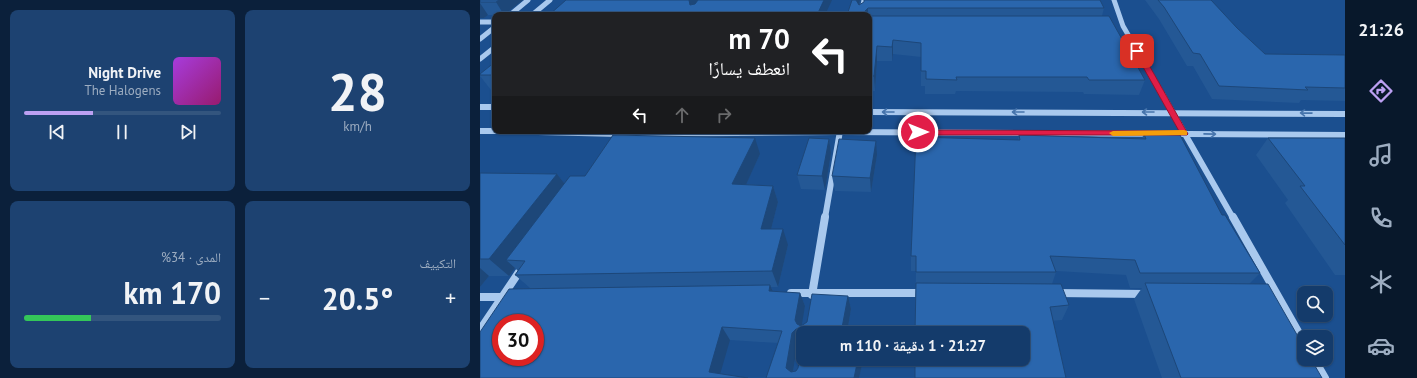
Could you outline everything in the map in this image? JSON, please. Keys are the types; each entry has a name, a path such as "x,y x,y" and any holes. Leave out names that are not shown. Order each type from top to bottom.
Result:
{"street":[{"path":"514,12 528,0"},
{"path":"536,12 550,0"},
{"path":"862,12 864,0"},
{"path":"1114,0 1123,26 1272,294 1297,332"},
{"path":"480,22 492,22"},
{"path":"1115,26 1123,26"},
{"path":"480,39 492,29"},
{"path":"480,60 492,50"},
{"path":"480,107 492,107"},
{"path":"872,112 1172,112 1345,114"},
{"path":"480,131 492,131"},
{"path":"872,132 1345,135"},
{"path":"588,134 692,134"},
{"path":"810,306 840,134"},
{"path":"480,330 501,297 528,260"},
{"path":"782,293 933,293"},
{"path":"1045,293 1157,294"},
{"path":"480,297 524,297"},
{"path":"1318,366 1325,378"}],"building":[{"path":"480,0 499,0 496,2 480,2"},
{"path":"566,0 689,0 690,5 695,4 698,0 824,0 818,12 552,12"},
{"path":"852,0 856,0 859,5 864,2 864,0 1100,0 1104,8 868,8 864,12 848,12"},
{"path":"1158,0 1211,0 1237,28 1265,54 1345,55 1345,88 1305,87 1308,90 1219,86 1200,54 1193,53"},
{"path":"872,16 1109,16 1145,80 1089,80 1087,77 956,77 957,80 926,79 926,71 921,71 921,43 893,40 892,47 877,46 874,76 872,76"},
{"path":"492,64 492,75 480,74"},
{"path":"1144,134 1180,135 1222,215 1225,215 1260,273 1140,273 1135,260 1050,256 1056,272 916,272 916,256 911,256 916,137 1020,140 1019,135 1146,139"},
{"path":"613,135 755,138 732,184 773,186 761,229 783,229 772,271 515,275 525,261 506,260 570,176 585,176"},
{"path":"809,138 829,139 822,176 797,175"},
{"path":"1268,138 1345,138 1345,245 1300,186 1305,186"},
{"path":"839,139 876,141 870,178 832,176"},
{"path":"480,173 557,174 489,259 480,259"},
{"path":"916,283 1061,284 1069,305 1050,307 1066,378 915,378 915,366 1030,366 1030,326 915,326"},
{"path":"1145,283 1268,284 1297,335 1297,366 1315,366 1322,378 1181,378"},
{"path":"770,285 769,291 800,293 795,320 797,324 801,326 796,326 796,329 792,333 786,368 791,372 796,371 798,366 857,366 854,378 766,378 782,331 722,327 709,372 748,378 480,378 480,332 492,314 492,366 544,366 544,314 492,314 509,289"},
{"path":"812,294 848,296 842,326 801,326 807,322"}],"slow traffic":[{"path":"1113,133 1184,133"}],"route":[{"path":"918,132 1184,134 1137,51"}]}
